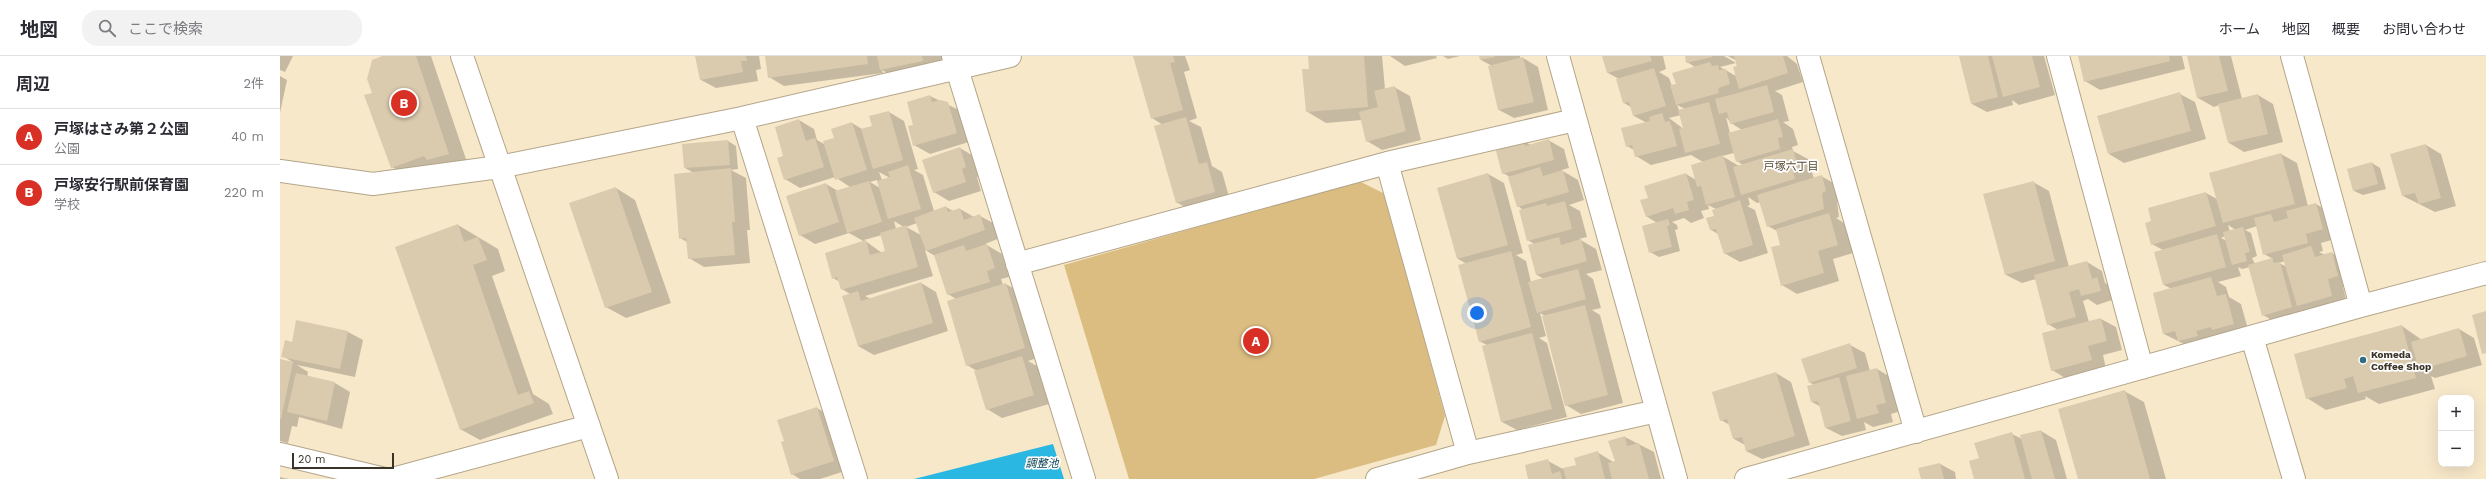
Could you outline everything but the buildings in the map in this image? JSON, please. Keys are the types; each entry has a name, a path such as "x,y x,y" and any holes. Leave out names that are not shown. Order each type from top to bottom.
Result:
{"street":[{"path":"462,56 607,479"},
{"path":"280,171 373,184 499,167 742,118 955,62 1010,56"},
{"path":"1558,56 1676,479"},
{"path":"1808,56 1916,432"},
{"path":"2058,56 2142,368"},
{"path":"2292,56 2361,306"},
{"path":"955,62 1084,479"},
{"path":"742,118 856,479"},
{"path":"1017,264 1387,163 1575,120"},
{"path":"1387,163 1468,453"},
{"path":"1746,479 2252,336 2486,274"},
{"path":"2252,336 2294,479"},
{"path":"1377,479 1468,453 1657,411"},
{"path":"392,479 589,426"},
{"path":"280,454 385,479"}],"shaded area":[{"path":"1359,181 1385,194 1445,416 1436,445 1314,479 1129,479 1064,265"}],"water":[{"name":"調整池","path":"1053,444 1064,479 914,479"}],"place":[{"name":"戸塚安行駅前保育園","path":"404,103"},
{"name":"戸塚はさみ第２公園","path":"1256,341"},
{"name":"Komeda Coffee Shop","path":"2363,360"}],"district":[{"name":"戸塚六丁目","path":"1791,166"}]}
